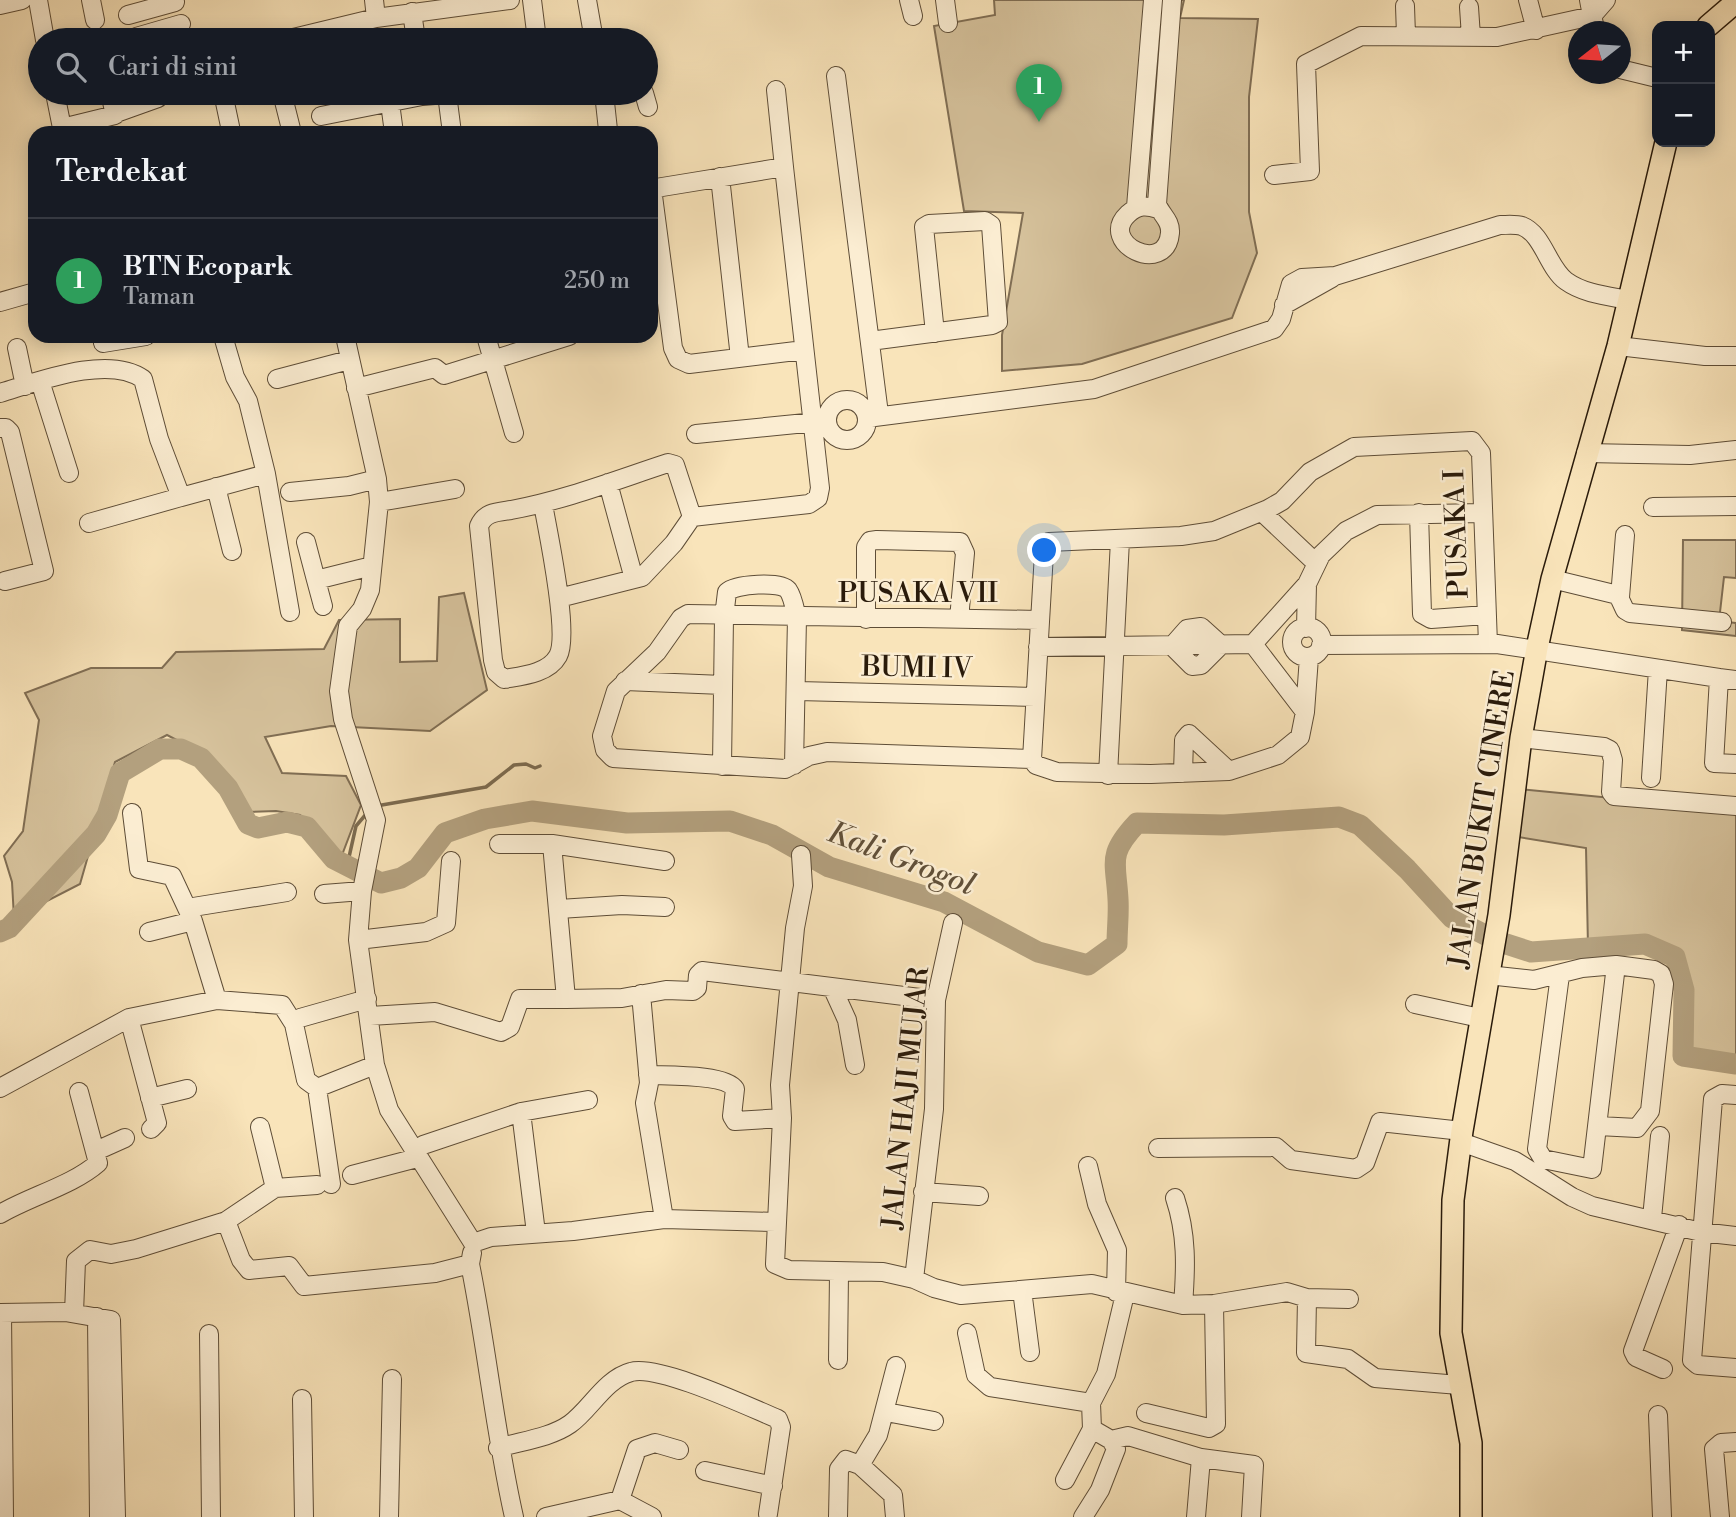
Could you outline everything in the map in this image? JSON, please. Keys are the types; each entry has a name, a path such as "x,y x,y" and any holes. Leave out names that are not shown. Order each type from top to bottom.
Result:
{"main road":[{"path":"1714,21 1736,2"},
{"name":"JALAN BUKIT CINERE","path":"1471,1517 1471,1443 1451,1333 1453,1200 1461,1137 1499,915 1521,738 1538,642 1586,453 1618,346 1665,147"}],"street":[{"path":"0,5 22,0"},
{"path":"38,0 43,28"},
{"path":"91,0 95,20"},
{"path":"341,28 375,9 412,12 506,0"},
{"path":"532,0 536,28"},
{"path":"587,0 592,28"},
{"path":"945,0 948,23"},
{"path":"1136,207 1153,0"},
{"path":"1158,209 1172,0"},
{"path":"1528,0 1536,30"},
{"path":"1274,175 1310,172 1306,64 1361,36 1497,37 1592,16 1606,0"},
{"path":"128,15 175,1 183,28"},
{"path":"1405,6 1406,35"},
{"path":"1469,7 1471,37"},
{"path":"412,12 414,28"},
{"path":"1631,72 1652,77"},
{"path":"819,422 834,436 852,440 861,435 873,416 870,341 836,76"},
{"path":"559,598 577,591 634,579 650,572 692,517 814,503 818,498 819,422 804,350 776,90"},
{"path":"57,105 61,126"},
{"path":"114,105 116,113"},
{"path":"77,126 138,105"},
{"path":"226,105 230,126"},
{"path":"285,105 290,126"},
{"path":"321,116 379,105"},
{"path":"390,105 393,126"},
{"path":"452,126 453,105"},
{"path":"607,105 608,126"},
{"path":"658,188 660,185 784,167"},
{"path":"720,177 740,358"},
{"path":"1147,205 1158,209 1168,219 1170,234 1164,247 1152,255 1137,254 1125,245 1121,231 1124,217 1136,207 1147,205"},
{"path":"870,341 935,332 998,322 991,225 985,221 929,224 924,227 935,332"},
{"path":"696,434 819,422 841,400 858,403 873,416 1094,389 1274,329 1291,284 1302,278 1335,276 1500,225 1522,226 1534,235 1557,272 1566,281 1583,290 1629,300"},
{"path":"658,235 673,348 678,359 689,364 804,350"},
{"path":"0,302 28,294"},
{"path":"102,343 105,367"},
{"path":"225,343 235,377 248,401 266,474 290,612"},
{"path":"346,343 377,479 379,502 370,590 362,610 348,625 339,691 343,719 375,812 362,888 358,940 375,1065 388,1110 420,1152 473,1243 470,1264 495,1406 498,1447 514,1517"},
{"path":"488,343 514,433"},
{"path":"356,388 435,368 444,375 546,343"},
{"path":"1618,346 1736,356"},
{"path":"17,348 69,473"},
{"path":"277,379 349,360"},
{"path":"0,393 105,367 135,373 142,379 159,439 181,497"},
{"path":"0,428 6,428 10,432 44,570 5,581"},
{"name":"PUSAKA I","path":"1265,511 1282,501 1310,472 1354,447 1472,441 1481,453 1487,631"},
{"path":"1586,453 1690,455 1736,450"},
{"path":"543,504 559,598 558,657 534,674 504,678 496,672 493,660 479,526 489,514 543,504 668,463 675,465 692,517"},
{"path":"89,523 266,474"},
{"path":"290,492 349,486 377,479"},
{"path":"608,483 634,579"},
{"path":"216,487 232,551"},
{"path":"379,502 455,489"},
{"path":"1653,507 1736,506"},
{"path":"1307,584 1310,640 1305,712 1300,737 1278,755 1230,771 1108,775 1057,772 1036,765 1032,759 1044,553 1049,542 1120,540 1214,531 1265,511 1318,559"},
{"path":"1419,513 1421,612 1432,619 1658,669 1727,679 1714,763 1736,764"},
{"path":"1253,644 1307,584 1318,559 1346,531 1364,520 1377,515 1483,513"},
{"path":"1625,535 1620,597 1625,610 1630,613 1722,622"},
{"path":"866,619 866,547 870,541 877,540 960,542 965,553 959,619"},
{"path":"1108,775 1120,540"},
{"path":"306,542 323,606"},
{"path":"316,580 372,566"},
{"path":"555,574 577,591"},
{"path":"1552,579 1620,597"},
{"path":"722,766 724,617 727,592 736,585 781,585 788,589 797,618 798,691 794,765"},
{"name":"PUSAKA VII","path":"625,681 657,652 684,616 1039,620"},
{"path":"1038,647 1253,644 1487,631"},
{"path":"1253,644 1305,712"},
{"path":"1651,778 1658,669"},
{"path":"723,685 625,681 616,691 602,736 605,750 613,758 785,769 809,756 827,752 1032,759"},
{"name":"BUMI IV","path":"798,691 1035,697"},
{"path":"1183,773 1184,740 1189,734 1230,771"},
{"path":"1521,738 1604,747 1610,750 1613,760 1611,792 1614,796 1736,806"},
{"path":"132,813 139,869 172,876 190,915 217,1000"},
{"path":"499,844 552,844 665,860"},
{"path":"552,844 566,999"},
{"path":"801,855 803,886 795,928 780,1085 782,1118 775,1264 789,1270 883,1272 915,1279 934,1288 961,1295 1092,1284 1120,1293 1183,1305 1214,1304 1287,1292 1307,1298 1349,1299"},
{"path":"358,940 426,932 446,923 451,860"},
{"path":"324,894 362,888"},
{"path":"149,932 190,915 287,892"},
{"path":"559,909 622,905 665,907"},
{"name":"JALAN HAJI MUJAR","path":"915,1279 934,1109 936,1000 954,923"},
{"path":"1560,975 1539,1155 1543,1159 1592,1169 1616,965"},
{"path":"1488,975 1534,980 1582,968 1616,965 1654,970 1661,974 1664,984 1650,1111 1637,1128 1598,1126"},
{"path":"300,1018 368,1007 435,1012 501,1032 510,1027 520,999 622,998 641,994 693,991 697,988 698,975 702,971 936,1000"},
{"path":"832,987 847,1020 855,1065"},
{"path":"641,994 648,1074 645,1103 664,1219"},
{"path":"0,1088 128,1018 217,1000 282,1005 294,1024 306,1080 317,1088 324,1185 275,1188 226,1221 136,1249 111,1254 90,1251 80,1255 76,1261 74,1313"},
{"path":"1415,1004 1480,1018"},
{"path":"128,1018 157,1123 151,1129"},
{"path":"317,1088 375,1065"},
{"path":"648,1074 705,1078 731,1084 735,1089 732,1116 735,1121 782,1118"},
{"path":"150,1098 187,1089"},
{"path":"0,1214 30,1196 83,1176 98,1163 79,1092"},
{"path":"1736,1095 1721,1094 1713,1099 1692,1360 1698,1365 1736,1368"},
{"path":"352,1175 420,1152 521,1112 588,1100"},
{"path":"521,1112 536,1233"},
{"path":"1158,1148 1276,1147 1291,1160 1356,1169 1366,1163 1380,1122 1461,1137 1515,1161 1572,1197 1592,1206 1701,1232 1736,1236"},
{"path":"260,1127 275,1188"},
{"path":"1652,1219 1660,1136"},
{"path":"96,1151 125,1138"},
{"path":"1065,1480 1091,1429 1091,1403 1106,1374 1120,1293 1117,1250 1097,1204 1088,1166"},
{"path":"923,1192 979,1196"},
{"path":"1175,1198 1184,1232 1186,1257 1183,1305"},
{"path":"473,1243 491,1237 664,1219 776,1222"},
{"path":"226,1221 241,1260 249,1270 289,1266 304,1286 435,1273 470,1264"},
{"path":"1662,1369 1636,1357 1633,1350 1679,1225"},
{"path":"838,1360 839,1273"},
{"path":"1022,1290 1031,1352"},
{"path":"1307,1298 1306,1353 1349,1359 1375,1378 1460,1385"},
{"path":"1146,1413 1209,1429 1216,1424 1214,1304"},
{"path":"4,1517 1,1313 74,1313 104,1319"},
{"path":"99,1517 104,1319"},
{"path":"104,1319 116,1517"},
{"path":"967,1333 976,1375 990,1387 1091,1403"},
{"path":"209,1334 211,1517"},
{"path":"860,1465 878,1435 896,1366"},
{"path":"498,1447 570,1424 592,1401 628,1372 639,1370 701,1387 778,1419 781,1427 768,1514"},
{"path":"388,1517 392,1379"},
{"path":"302,1399 304,1517"},
{"path":"886,1412 934,1420"},
{"path":"1658,1415 1662,1517"},
{"path":"1083,1517 1100,1490 1115,1449 1111,1440 1091,1429"},
{"path":"1111,1440 1128,1436 1201,1458 1254,1465 1251,1517"},
{"path":"1720,1517 1714,1449 1721,1443 1736,1441"},
{"path":"620,1500 637,1449 655,1443 679,1450"},
{"path":"1196,1517 1201,1458"},
{"path":"838,1517 839,1469 846,1460 860,1465 893,1495 895,1517"},
{"path":"705,1471 773,1486"},
{"path":"546,1517 620,1500 652,1517"}],"shaded area":[{"path":"994,0 1184,0 1180,18 1258,19 1249,97 1249,212 1257,253 1232,318 1082,364 1002,371 1002,335 1023,213 964,211 934,26 995,15"},
{"path":"1683,540 1736,540 1736,578 1724,577 1719,621 1736,623 1736,636 1682,630"},
{"path":"464,593 487,690 430,731 331,726 265,737 282,773 346,776 361,805 342,855 300,815 276,811 245,812 196,750 167,735 115,762 80,884 14,918 12,882 4,856 23,831 39,720 25,693 91,668 162,668 176,652 324,649 339,620 400,619 400,662 437,661 439,597"},
{"path":"1518,789 1736,810 1736,1056 1683,1056 1684,990 1675,957 1645,944 1588,947 1586,848 1512,836"}],"waterway":[{"name":"Kali Grogol","path":"0,932 9,928 96,834 107,815 120,773 160,749 181,749 201,758 228,788 248,824 258,828 287,822 307,827 334,859 381,883 401,878 418,868 445,833 485,819 532,811 627,823 730,821 772,835 829,867 944,902 1038,952 1088,965 1117,944 1117,851 1137,823 1224,825 1339,817 1360,825 1407,869 1452,918 1497,941 1531,952 1645,944 1675,957 1684,990 1683,1056 1736,1064"},
{"path":"376,806 486,787 514,765 526,764 535,768 540,766"},
{"path":"347,866 356,826 367,813"}],"place":[{"name":"BTN Ecopark","path":"1039,122"}]}
